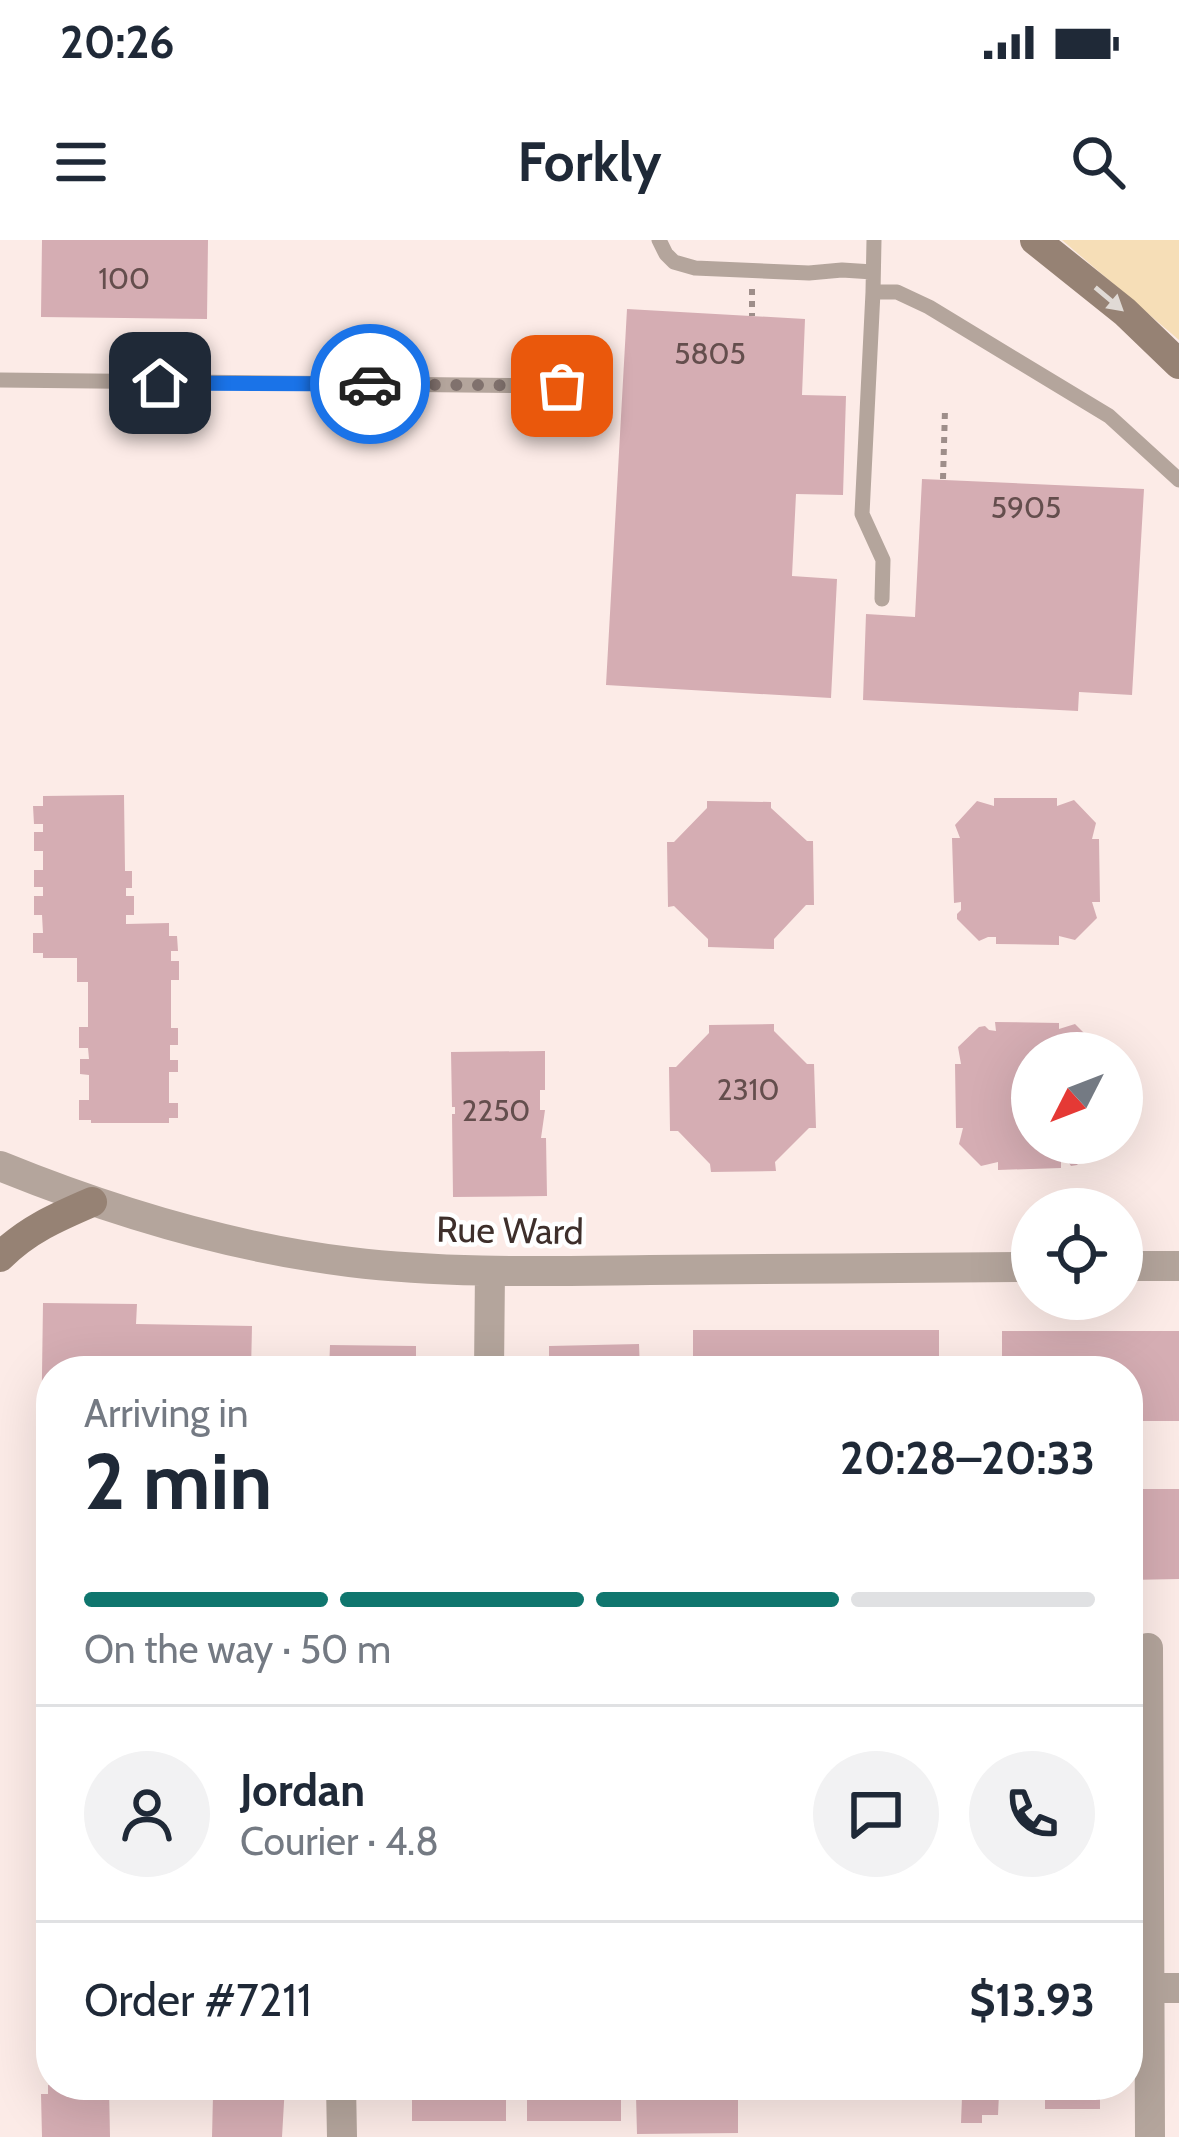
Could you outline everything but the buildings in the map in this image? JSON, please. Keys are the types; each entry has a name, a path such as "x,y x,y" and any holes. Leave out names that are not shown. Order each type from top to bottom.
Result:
{"main road":[{"path":"1035,240 1125,312 1179,364"},
{"path":"0,1257 42,1223 92,1202"}],"street":[{"name":"Rue Ward","path":"0,1166 169,1227 348,1262 490,1271 1011,1267"},
{"path":"1143,1266 1179,1266"},
{"path":"489,1356 490,1271"},
{"path":"1143,1648 1179,1647"},
{"path":"1143,1769 1152,1988 1150,2137"},
{"path":"341,2100 342,2137"}],"lane":[{"path":"659,240 674,262 695,268 873,272"},
{"path":"874,240 862,514 883,560 882,599"},
{"path":"874,292 897,292 929,307 1089,404 1179,480"},
{"path":"0,380 562,386"}],"path":[{"path":"752,288 752,316"},
{"path":"943,479 946,410"}],"shaded area":[{"path":"1062,240 1179,240 1179,340"}],"way so far":[{"path":"370,384 562,386"}],"route":[{"path":"160,383 370,384"}]}
